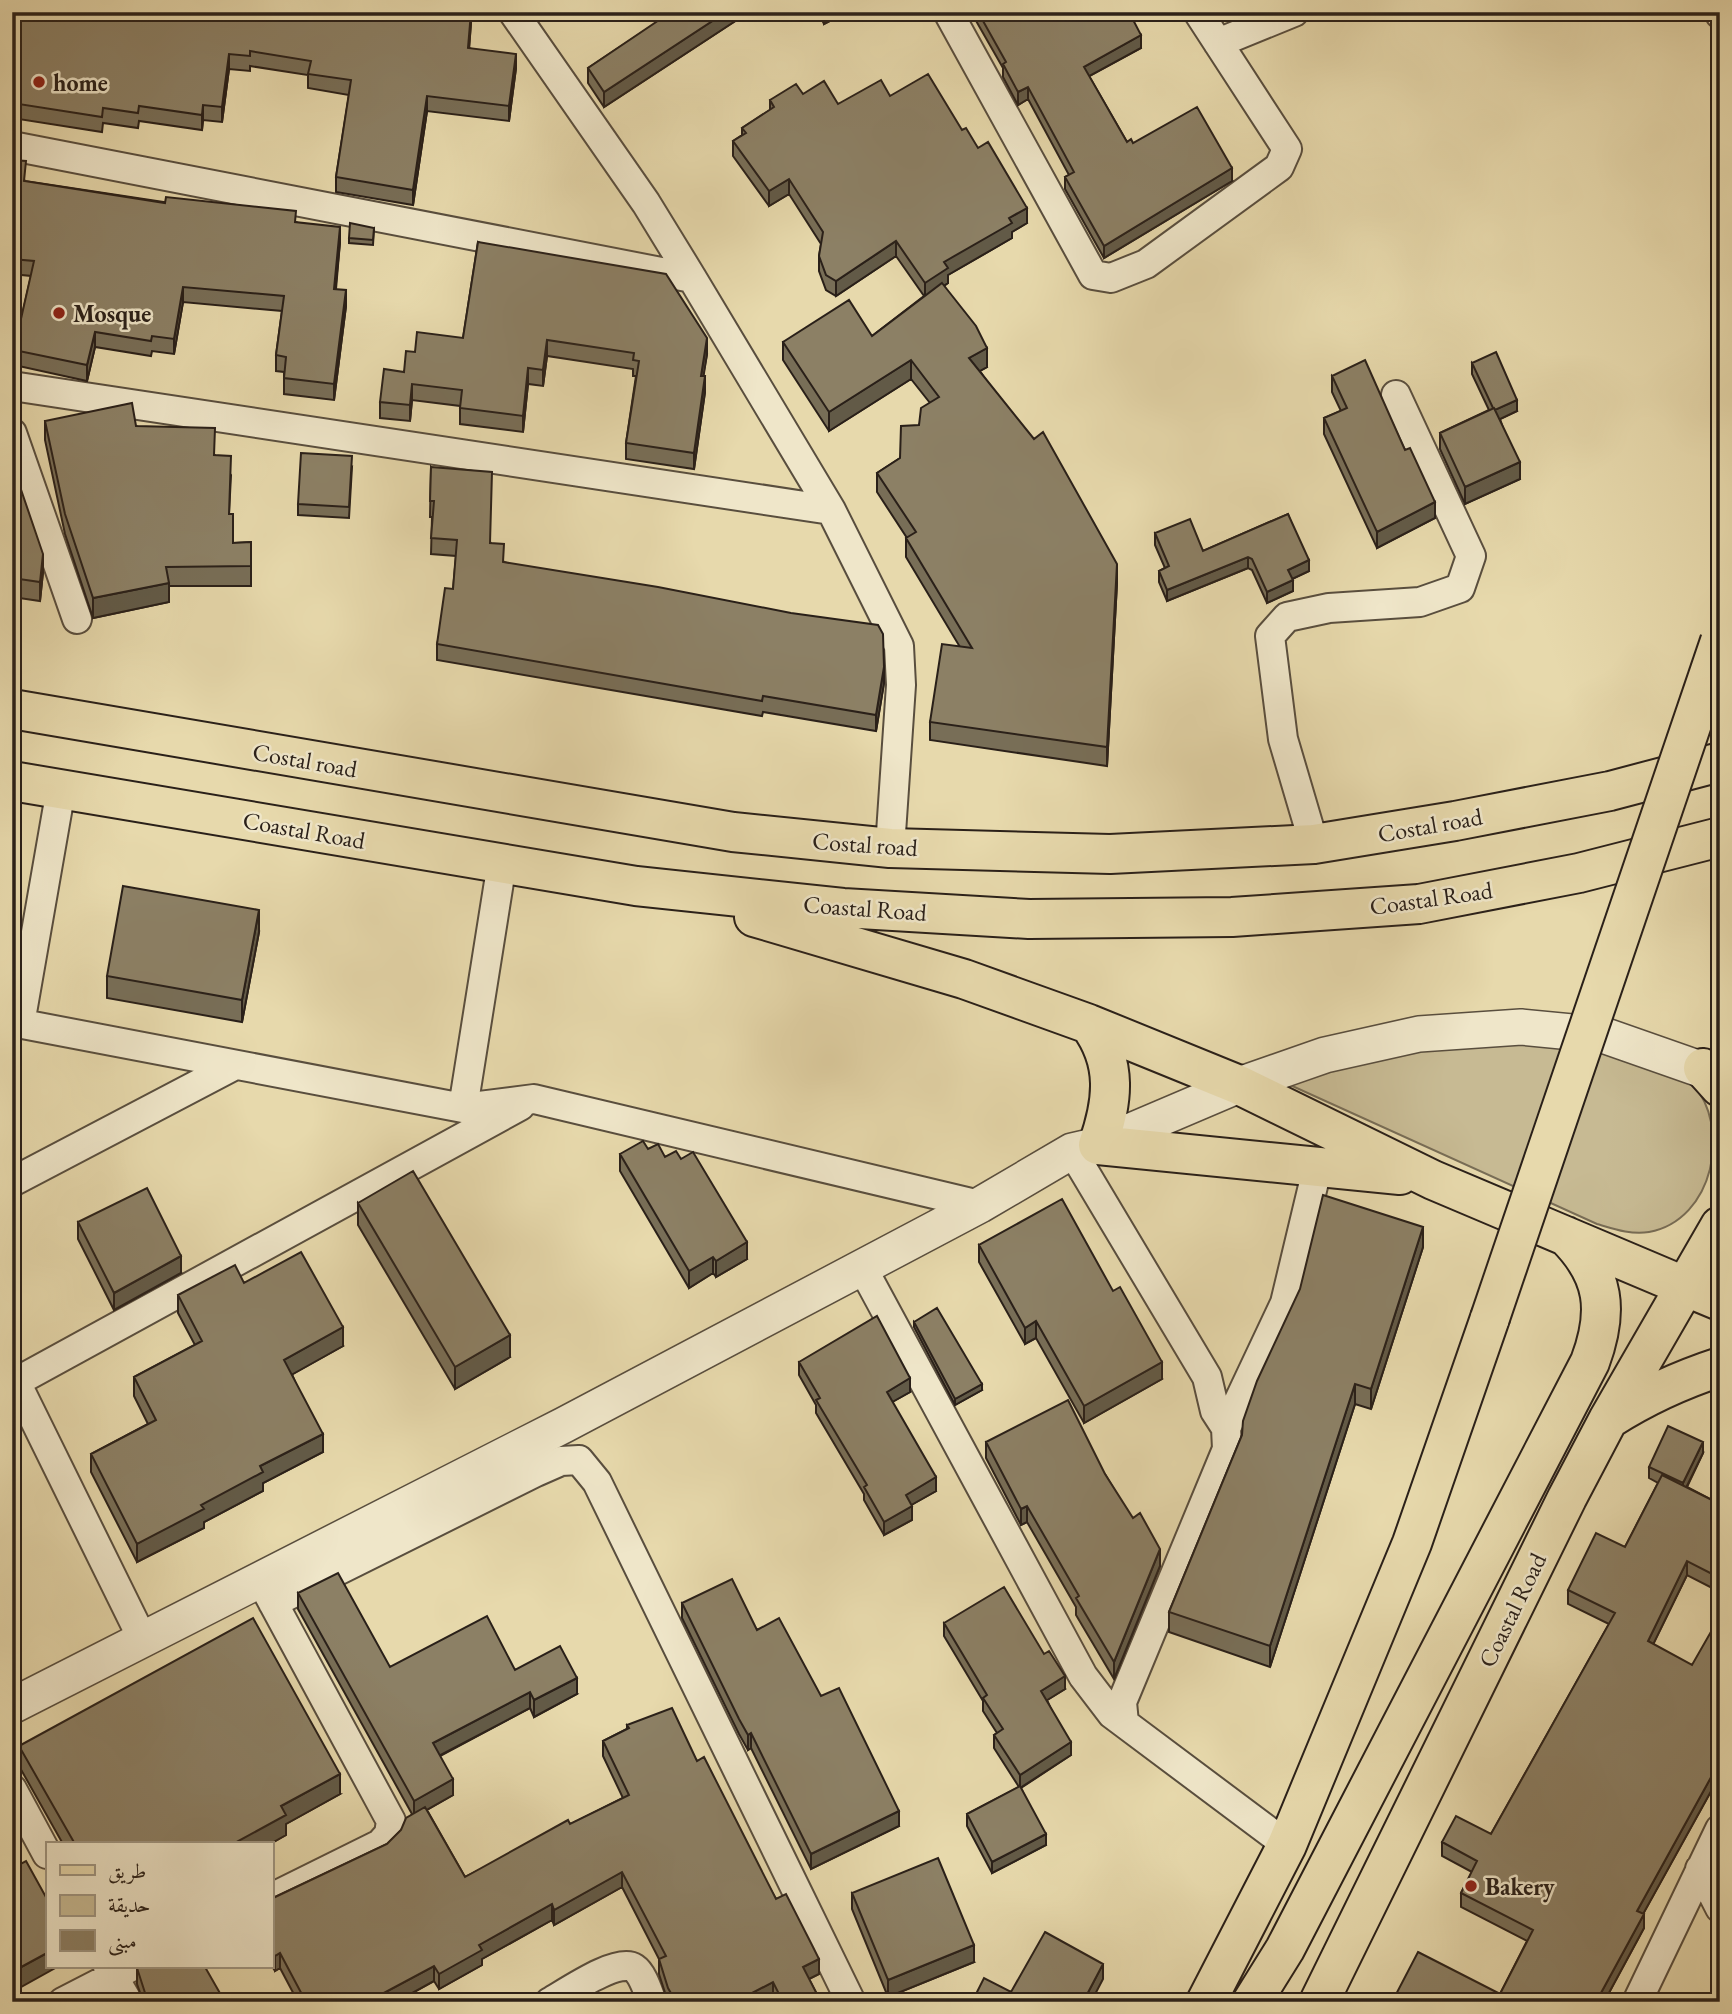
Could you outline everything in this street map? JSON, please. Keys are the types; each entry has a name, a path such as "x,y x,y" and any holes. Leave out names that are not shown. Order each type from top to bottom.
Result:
{"main road":[{"path":"1206,2002 1287,1845 1412,1543 1720,641"},
{"name":"Costal road","path":"12,709 733,832 890,848 1110,854 1314,844 1455,821 1597,793 1720,762"},
{"name":"Coastal Road","path":"12,781 636,886 843,908 1029,919 1232,917 1419,904 1579,873 1720,837"},
{"path":"636,886 813,933 951,975 1089,1024 1239,1085 1433,1180 1562,1232 1720,1301"},
{"path":"1089,1024 1107,1056 1111,1100 1085,1148 1318,1165 1433,1180"},
{"name":"Coastal Road","path":"1318,2002 1608,1420 1720,1227"},
{"path":"1252,2002 1285,1949 1590,1362 1600,1335 1603,1306 1596,1278 1587,1261 1562,1232"},
{"path":"1608,1420 1643,1397 1682,1379 1720,1367"}],"street":[{"path":"513,12 646,202 831,510 899,646 901,685 890,848"},
{"path":"948,12 1093,275 1111,278 1146,264 1279,167 1287,149 1198,12"},
{"path":"1218,43 1294,12"},
{"path":"12,146 692,278"},
{"path":"12,386 831,510"},
{"path":"1314,844 1283,738 1270,636 1287,617 1329,608 1420,602 1460,588 1471,556 1396,395"},
{"path":"12,433 77,619"},
{"path":"61,789 16,1023 463,1108 534,1099 980,1205"},
{"path":"463,1108 502,863"},
{"path":"267,1591 564,1425 1085,1148 1239,1085 1325,1055 1419,1034 1521,1027 1603,1035 1714,1077"},
{"path":"12,1182 235,1065"},
{"path":"143,1640 14,1378 534,1099"},
{"path":"1085,1148 1207,1377 1215,1411 1226,1428"},
{"path":"1124,1723 1122,1702 1227,1449 1226,1428 1285,1303 1318,1165"},
{"path":"862,1267 1076,1665 1112,1714 1287,1845"},
{"path":"12,1706 143,1640 267,1591 561,1461 579,1460 597,1482 850,2002"},
{"path":"267,1591 391,1821 389,1834 380,1844 273,1897"},
{"path":"12,1789 46,1852"},
{"path":"1637,2002 1720,1829"},
{"path":"1700,1869 1720,1908"},
{"path":"550,2002 615,1966 630,1966 637,1970 652,2002"},
{"path":"63,2002 118,1970 128,2002"}],"green space":[{"path":"1502,1044 1576,1047 1625,1054 1671,1070 1692,1083 1704,1102 1711,1123 1713,1146 1710,1170 1702,1191 1689,1210 1671,1224 1649,1232 1616,1230 1597,1224 1290,1085 1370,1053"}],"building":[{"path":"12,12 421,12 442,15 443,12 471,12 468,48 516,54 509,106 427,96 413,190 336,177 351,80 308,74 311,61 250,51 250,56 229,54 222,107 203,105 202,115 139,106 138,113 103,108 102,117 12,103"},
{"path":"671,12 726,12 604,92 588,68"},
{"path":"978,12 1129,12 1141,35 1084,67 1127,142 1131,139 1133,143 1197,107 1232,168 1104,246 1065,177 1074,172 1028,87 1018,92 1003,64 1006,62"},
{"path":"928,74 962,130 966,128 978,148 988,142 1027,208 1009,218 1012,223 944,262 948,268 925,283 896,241 836,281 826,275 819,256 823,232 789,179 769,191 733,141 746,133 742,128 774,107 770,100 796,84 803,94 824,81 838,104 881,80 890,96"},
{"path":"12,160 26,161 24,181 165,203 166,197 296,211 295,222 340,227 334,289 346,290 334,384 284,378 286,357 276,355 284,296 183,287 174,339 152,336 151,341 95,332 87,365 14,350 34,261 12,259"},
{"path":"350,223 374,228 373,240 349,238"},
{"path":"478,242 666,274 707,338 701,376 705,376 694,453 626,443 639,361 633,360 634,353 547,340 543,370 528,368 523,416 460,408 462,390 412,384 410,405 380,402 384,369 404,372 406,351 415,352 417,332 463,338"},
{"path":"942,283 976,326 987,348 969,358 1034,439 1043,432 1117,564 1107,747 930,722 942,644 972,648 906,538 916,532 877,473 900,458 901,426 919,425 921,408 939,397 911,360 829,412 783,342 849,300 872,336"},
{"path":"1496,352 1517,400 1495,410 1472,363"},
{"path":"1365,360 1405,450 1410,448 1435,502 1377,532 1324,418 1347,408 1332,376"},
{"path":"132,403 136,426 215,428 214,455 231,456 229,514 233,514 233,543 251,542 251,566 166,567 169,583 93,598 65,514 45,421"},
{"path":"1494,408 1520,462 1465,487 1440,433"},
{"path":"301,453 352,456 349,507 298,504"},
{"path":"431,467 492,472 490,543 504,544 503,562 658,587 791,613 878,625 883,634 884,667 876,715 763,696 762,701 437,644 445,588 453,589 457,540 431,538 434,501 430,501"},
{"path":"12,475 16,475 43,554 40,582 12,578"},
{"path":"1288,514 1309,560 1288,570 1293,580 1267,592 1252,559 1248,557 1167,590 1159,571 1169,566 1155,533 1190,519 1203,551"},
{"path":"123,886 259,910 242,1000 107,976"},
{"path":"643,1141 648,1149 658,1144 665,1157 676,1151 681,1159 693,1152 747,1242 716,1261 713,1257 689,1271 620,1154"},
{"path":"413,1171 510,1335 455,1367 358,1203"},
{"path":"147,1188 181,1256 114,1293 78,1222"},
{"path":"1323,1195 1423,1227 1371,1389 1355,1384 1270,1646 1169,1612 1242,1435 1243,1421 1257,1381 1300,1289"},
{"path":"1062,1199 1113,1291 1120,1287 1162,1362 1084,1406 1036,1321 1025,1328 979,1245"},
{"path":"301,1252 343,1327 284,1360 323,1434 260,1466 263,1472 201,1505 204,1509 137,1544 91,1454 156,1420 134,1377 202,1341 178,1295 235,1265 244,1283"},
{"path":"937,1308 982,1384 955,1399 914,1322"},
{"path":"877,1316 910,1378 887,1392 936,1477 906,1495 912,1506 884,1522 864,1487 867,1485 816,1400 820,1398 799,1362"},
{"path":"1068,1400 1105,1474 1133,1518 1140,1513 1160,1549 1114,1662 1027,1506 1021,1509 986,1442"},
{"path":"1668,1426 1703,1442 1683,1483 1649,1467"},
{"path":"1662,1475 1720,1504 1720,1578 1687,1561 1648,1641 1692,1665 1720,1616 1720,1761 1637,1911 1644,1914 1596,2002 1513,2002 1500,1994 1533,1930 1461,1893 1477,1861 1442,1842 1456,1816 1491,1834 1615,1613 1568,1590 1596,1533 1625,1547"},
{"path":"338,1573 390,1667 487,1616 515,1670 560,1646 577,1678 534,1700 530,1692 433,1743 453,1779 414,1801 298,1593"},
{"path":"732,1579 757,1630 779,1618 821,1696 839,1688 899,1811 811,1854 751,1733 748,1735 739,1719 682,1603"},
{"path":"1004,1587 1044,1654 1049,1651 1065,1676 1041,1691 1071,1742 1020,1775 994,1735 1003,1729 983,1698 987,1695 944,1623"},
{"path":"253,1618 340,1774 281,1806 286,1815 237,1842 74,1842 19,1746"},
{"path":"672,1708 697,1761 704,1757 776,1899 786,1894 813,1947 819,1959 803,1967 821,2002 783,2002 773,1982 735,2002 676,2002 668,1988 659,1959 666,1956 622,1872 554,1910 552,1904 479,1945 482,1950 439,1974 434,1966 367,2002 306,2002 280,1953 275,1956 273,1953 273,1898 387,1844 401,1830 406,1818 425,1807 465,1877 568,1820 570,1824 629,1795 603,1741 629,1728 627,1725"},
{"path":"1020,1786 1046,1834 992,1862 967,1814"},
{"path":"938,1858 974,1945 888,1980 852,1893"},
{"path":"26,1861 46,1897 46,1954 12,1972 12,1863 15,1867"},
{"path":"1045,1932 1103,1964 1083,2002 972,2002 984,1978 1011,1992"},
{"path":"1418,1952 1512,2000 1511,2002 1392,2002"},
{"path":"137,1968 206,1968 225,2002 142,2002 147,1999"}],"place":[{"name":"home","path":"39,82"},
{"name":"Mosque","path":"59,313"},
{"name":"Bakery","path":"1471,1886"}]}
